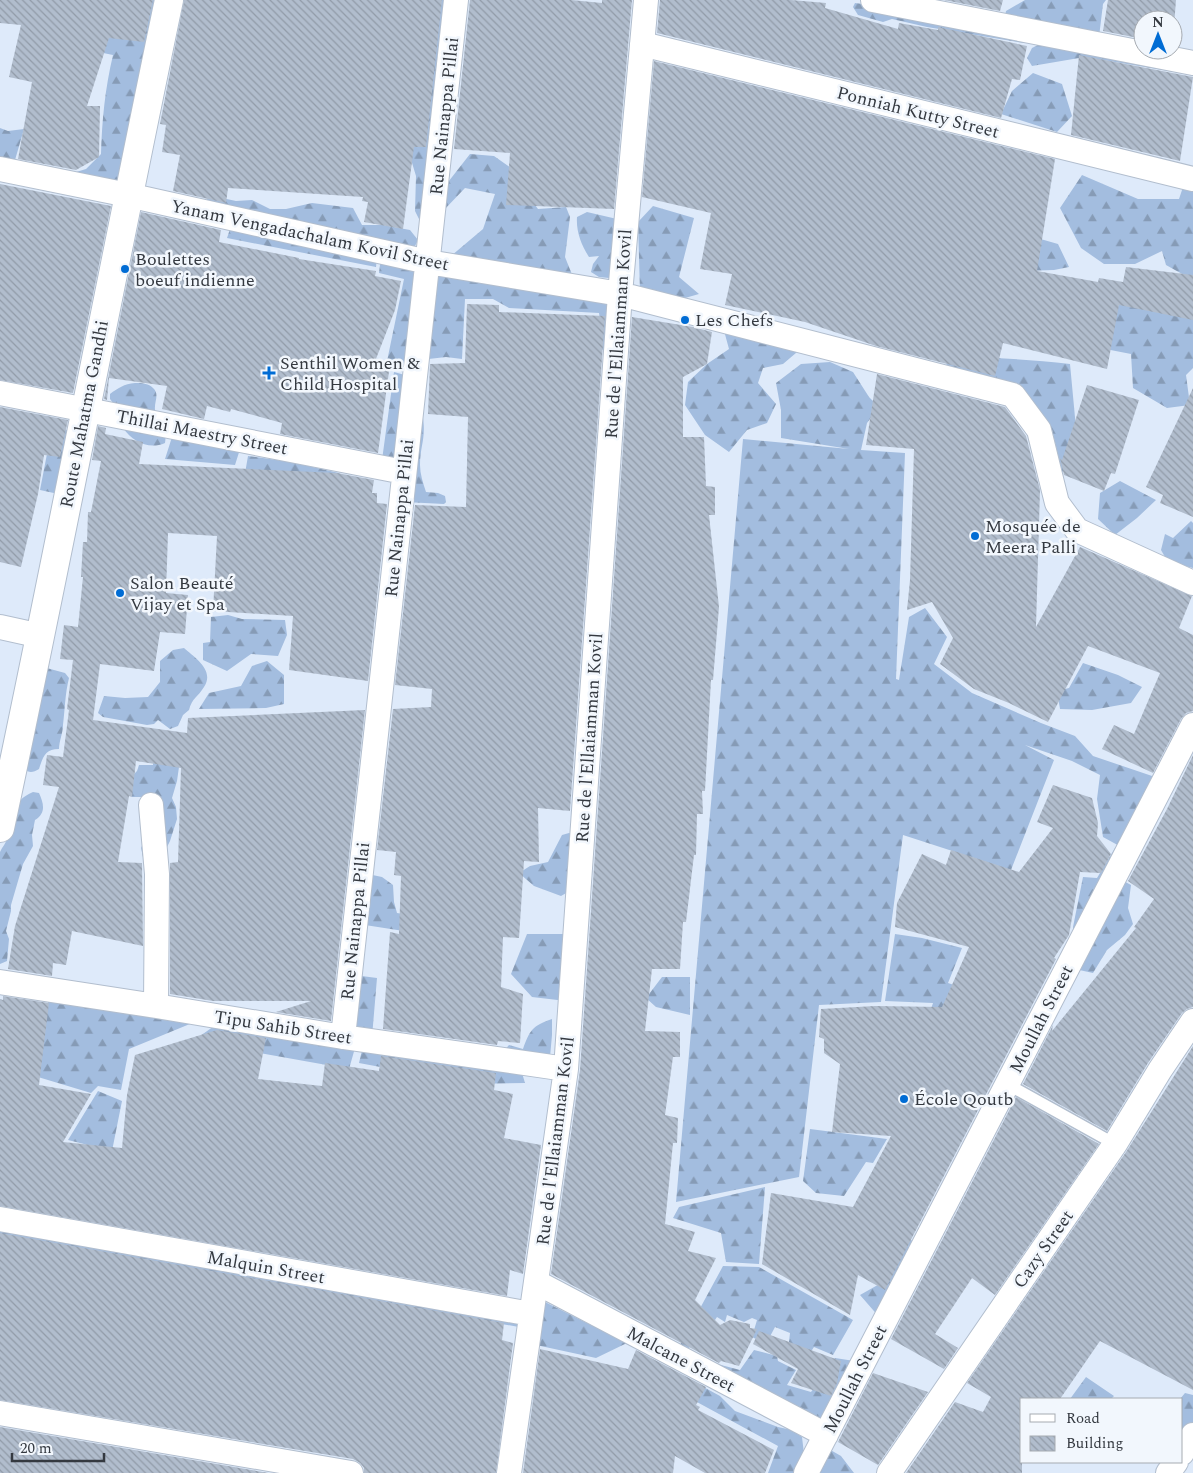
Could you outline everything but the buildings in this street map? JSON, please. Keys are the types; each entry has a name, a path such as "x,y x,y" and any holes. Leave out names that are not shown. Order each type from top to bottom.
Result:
{"street":[{"name":"Route Mahatma Gandhi","path":"0,828 41,636 168,0"},
{"name":"Rue Nainappa Pillai","path":"343,1037 456,0"},
{"name":"Rue de l'Ellaiamman Kovil","path":"508,1473 566,1069 620,294 646,0"},
{"path":"874,0 1193,63"},
{"name":"Ponniah Kutty Street","path":"642,44 1193,179"},
{"name":"Yanam Vengadachalam Kovil Street","path":"0,169 128,195 428,262 620,294 1013,395 1039,430 1057,503 1077,530 1193,583"},
{"name":"Thillai Maestry Street","path":"0,393 404,472"},
{"path":"0,628 41,636"},
{"name":"Moullah Street","path":"806,1473 1193,725"},
{"path":"151,805 157,874 156,1006"},
{"name":"Tipu Sahib Street","path":"0,982 343,1037 566,1069"},
{"name":"Cazy Street","path":"889,1473 1115,1144 1160,1070 1193,1021"},
{"name":"Malquin Street","path":"0,1219 531,1314"},
{"name":"Malcane Street","path":"536,1282 826,1435"},
{"path":"0,1413 351,1473"},
{"path":"1183,1450 1193,1435"}],"lane":[{"path":"1007,1084 1115,1144"}],"green space":[{"path":"108,0 166,0 127,193 0,162 0,128 8,131 24,129 15,160 73,173 86,169 101,154 104,104 113,55 59,44"},
{"path":"415,0 450,0 420,221 415,211 416,176 406,143"},
{"path":"1025,0 1106,0 1103,4 1099,37 1004,21 1006,11"},
{"path":"855,3 1025,39 1024,43 927,27 892,19 883,22 858,15 853,7"},
{"path":"1040,44 1193,68 1193,75 1085,57 1032,66 1027,58 1032,48"},
{"path":"1033,73 1062,84 1072,116 1057,132 1001,114 1012,91"},
{"path":"470,154 494,156 514,170 524,190 538,209 566,207 570,217 565,257 575,282 451,256 483,229 495,194 465,188 443,211 445,186"},
{"path":"1082,175 1138,199 1179,199 1184,184 1193,185 1193,280 1166,265 1162,251 1135,264 1104,264 1081,248 1060,208"},
{"path":"208,198 236,201 252,200 270,209 286,209 312,203 353,208 362,225 383,225 410,230 418,240 412,252 203,205"},
{"path":"653,206 694,218 679,277 699,294 671,302 640,292 638,222"},
{"path":"587,212 617,219 613,274 609,278 599,277 591,272 593,264 599,256 589,257 577,227 577,217"},
{"path":"232,223 377,255 376,267 227,238"},
{"path":"1037,238 1058,244 1069,267 1054,270 1022,271"},
{"path":"381,256 424,265 412,375 386,366 404,279 379,273"},
{"path":"430,265 618,295 612,355 590,343 601,326 599,313 509,308 493,299 465,299 462,359 446,357 420,360"},
{"path":"1138,303 1193,309 1193,368 1186,375 1190,405 1167,408 1133,388 1131,354 1090,346 1119,305"},
{"path":"723,327 803,347 783,364 763,368 758,383 776,404 767,423 747,430 729,452 705,435 685,405 688,382 707,364 729,349"},
{"path":"946,355 1070,364 1076,428 1072,467 1062,472 1052,430 1025,400 947,373"},
{"path":"830,362 853,372 869,397 879,407 867,423 861,450 905,453 896,679 899,680 909,617 925,608 947,637 934,664 972,693 1075,736 1093,756 1158,778 1066,963 1074,942 1073,927 1083,877 1097,878 1115,848 1123,848 1103,837 1097,799 1100,775 1072,761 1025,745 1054,760 1011,870 903,835 881,1002 819,1005 799,1177 676,1202 743,439 849,449 781,438 781,410 776,383 801,364"},
{"path":"394,372 412,377 402,466 382,460"},
{"path":"135,383 147,384 155,390 156,414 165,433 165,443 153,446 136,441 121,425 115,406 110,399 110,394 121,387"},
{"path":"415,418 423,418 424,431 420,468 426,492 445,496 446,502 444,504 405,502"},
{"path":"52,428 75,431 63,495 40,490"},
{"path":"172,437 241,446 235,465 165,459"},
{"path":"248,456 291,462 339,473 354,488 244,479"},
{"path":"1120,481 1156,500 1115,535 1098,519 1100,493"},
{"path":"1191,521 1193,523 1193,568 1168,562 1161,550 1165,534 1173,538"},
{"path":"228,615 242,619 285,620 287,635 278,656 251,654 227,671 203,660 203,643 210,642 211,617"},
{"path":"184,648 202,665 207,675 207,681 189,710 183,715 178,726 170,729 158,720 154,724 147,725 103,717 98,713 104,696 125,698 148,697 160,682 160,661 173,650"},
{"path":"267,661 284,675 284,704 266,708 199,709 209,693 241,686 252,666"},
{"path":"1083,663 1118,675 1142,687 1131,703 1092,710 1060,709 1057,691 1069,688"},
{"path":"43,667 65,673 69,678 63,728 59,749 48,752 43,757 39,769 30,772 18,764"},
{"path":"152,742 179,767 172,798 176,807 177,819 165,851 147,859 143,857 141,848 150,828 146,797 132,797 127,781 137,771 139,765 153,765"},
{"path":"33,792 39,793 43,808 39,817 35,820 32,835 33,846 23,864 11,905 6,931 9,939 7,961 0,964 0,852 7,840 9,824 16,805 20,800"},
{"path":"569,833 576,835 575,888 561,896 534,886 519,873 530,866 548,862 562,835"},
{"path":"363,873 382,877 393,885 397,913 416,916 410,932 365,925"},
{"path":"1118,878 1131,885 1128,908 1133,924 1125,935 1107,950 1093,973 1070,968"},
{"path":"527,934 571,934 566,1001 532,997 511,974"},
{"path":"895,934 922,938 962,948 948,983 1012,1004 929,1015 933,1003 885,1001"},
{"path":"354,975 377,978 372,1037 346,1033"},
{"path":"662,977 690,977 690,1015 656,1007 646,998"},
{"path":"49,995 202,1019 129,1049 121,1090 98,1086 91,1093 38,1077"},
{"path":"552,1019 550,1057 501,1054 509,1045 523,1049 533,1030 540,1024"},
{"path":"217,1024 357,1041 349,1069 193,1041"},
{"path":"363,1046 522,1073 525,1083 471,1084 359,1063"},
{"path":"98,1091 122,1101 112,1151 68,1140"},
{"path":"810,1129 887,1139 873,1163 866,1162 844,1196 816,1193 803,1181"},
{"path":"765,1187 759,1264 726,1262 721,1233 673,1218 679,1207"},
{"path":"0,1225 522,1315 519,1327 0,1236"},
{"path":"922,1240 880,1318 860,1295 883,1282 891,1241"},
{"path":"723,1266 759,1267 853,1320 833,1355 814,1347 808,1356 788,1350 790,1333 775,1327 766,1344 752,1337 757,1320 752,1318 744,1322 727,1315 725,1322 717,1317 711,1326 703,1325 683,1358 679,1347"},
{"path":"541,1300 627,1343 596,1358 536,1345"},
{"path":"754,1350 777,1356 778,1361 796,1370 787,1385 811,1392 835,1358 861,1362 825,1431 717,1372 721,1365 740,1370"},
{"path":"1086,1377 1114,1396 1112,1398 1071,1398"},
{"path":"698,1384 720,1396 735,1411 778,1427 792,1430 802,1437 805,1462 801,1473 768,1473 778,1446 673,1389"},
{"path":"1185,1393 1193,1395 1193,1426 1183,1441 1183,1398 1181,1398"},
{"path":"827,1448 841,1456 854,1473 813,1473"}],"place":[{"name":"Boulettes boeuf indienne","path":"125,269"},
{"name":"Les Chefs","path":"685,320"},
{"name":"Senthil Women & Child Hospital","path":"269,373"},
{"name":"Mosquée de Meera Palli","path":"975,536"},
{"name":"Salon Beauté Vijay et Spa","path":"120,593"},
{"name":"École Qoutb","path":"904,1099"}]}
